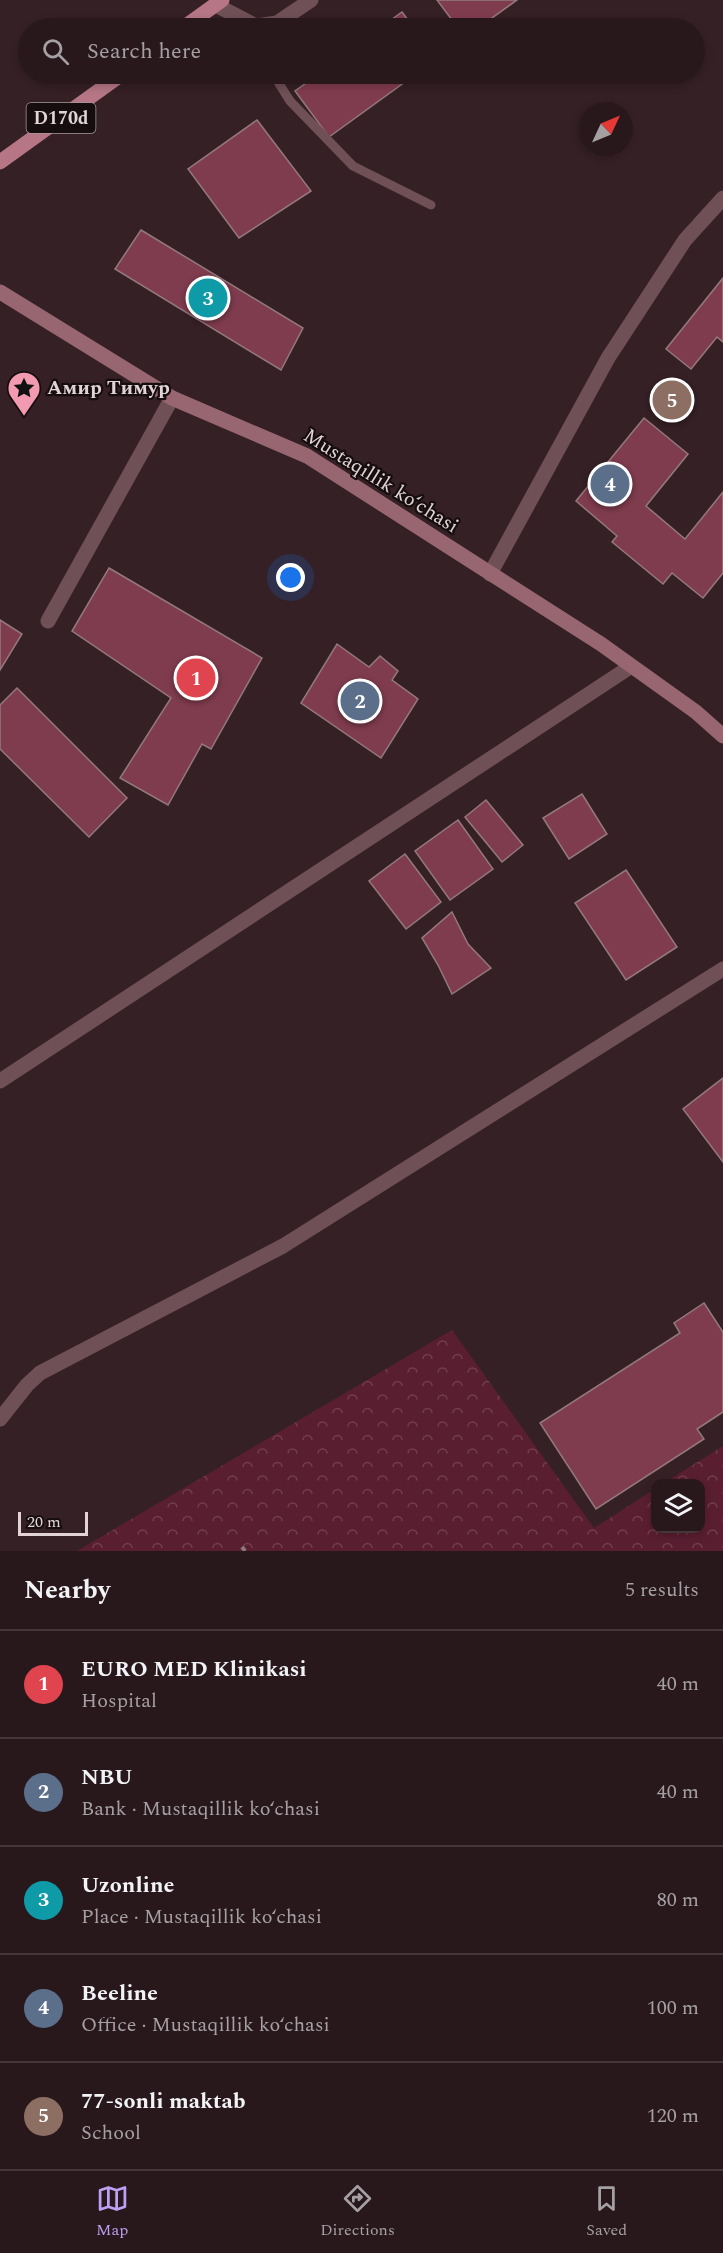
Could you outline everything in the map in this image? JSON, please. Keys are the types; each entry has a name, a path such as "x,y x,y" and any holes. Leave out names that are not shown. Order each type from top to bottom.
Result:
{"main road":[{"path":"197,18 219,3"},
{"name":"D170d","path":"0,162 108,84"}],"street":[{"path":"285,18 312,0"},
{"path":"219,3 242,18"},
{"path":"490,574 608,358 685,240 723,198"},
{"name":"Mustaqillik ko‘chasi","path":"0,292 171,398 307,456 601,644 630,667 696,712 723,736"},
{"path":"48,621 171,398"},
{"path":"0,1081 630,667"},
{"path":"0,1419 27,1385 40,1373 284,1246 723,969"}],"lane":[{"path":"279,84 290,101 353,166 432,205"}],"green space":[{"path":"452,1330 594,1528 651,1492 651,1533 705,1533 705,1479 670,1479 723,1446 723,1551 77,1551"}],"building":[{"path":"437,0 517,0 492,18 450,18"},
{"path":"402,12 406,18 394,18"},
{"path":"305,84 402,84 329,137 295,91"},
{"path":"257,120 311,191 239,238 188,169"},
{"path":"141,230 303,328 281,370 115,269"},
{"path":"723,278 723,342 717,337 691,369 666,349"},
{"path":"644,418 688,454 646,506 685,539 723,492 723,573 703,598 672,573 663,584 612,542 617,536 576,501"},
{"path":"109,568 262,658 211,749 202,744 168,805 120,778 171,698 72,631"},
{"path":"0,620 22,634 0,670"},
{"path":"337,644 369,667 380,656 398,671 392,680 418,699 381,758 301,703"},
{"path":"17,688 127,798 89,837 0,749 0,705"},
{"path":"582,794 607,834 569,859 543,818"},
{"path":"486,800 523,845 502,862 465,817"},
{"path":"458,820 493,869 450,900 415,851"},
{"path":"405,854 441,902 406,929 369,881"},
{"path":"626,870 677,947 626,980 575,903"},
{"path":"452,912 468,944 491,968 452,994 422,938"},
{"path":"723,1078 723,1162 683,1109"},
{"path":"704,1303 723,1332 723,1412 697,1429 704,1439 596,1509 540,1423 680,1333 674,1323"}],"place":[{"name":"Uzonline","path":"208,298"},
{"name":"77-sonli maktab","path":"672,400"},
{"name":"Амир Тимур","path":"24,417"},
{"name":"Beeline","path":"610,484"},
{"name":"EURO MED Klinikasi","path":"196,678"},
{"name":"NBU","path":"360,701"}]}
